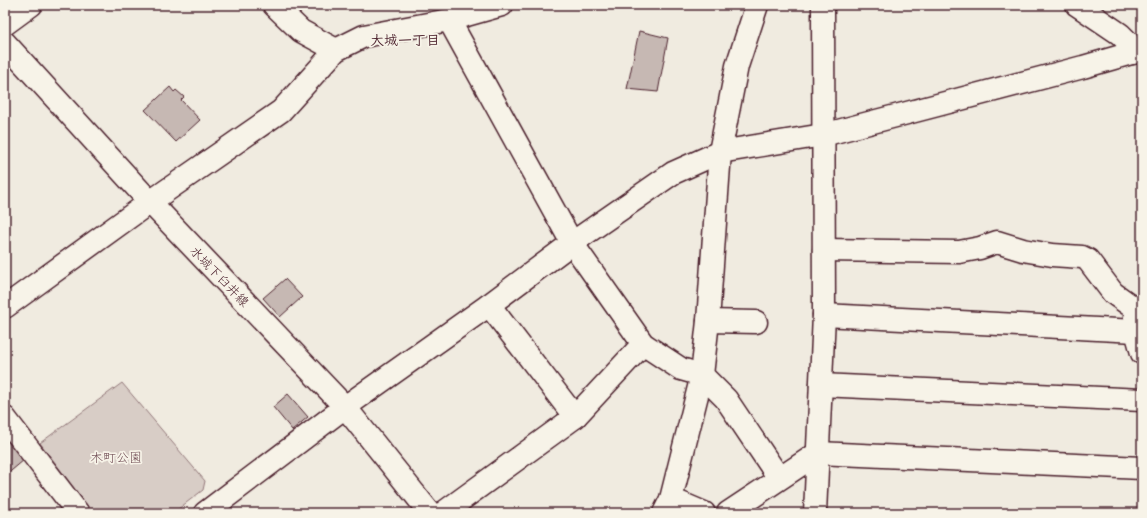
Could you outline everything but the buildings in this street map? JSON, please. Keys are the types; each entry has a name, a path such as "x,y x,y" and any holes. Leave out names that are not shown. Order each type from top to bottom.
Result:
{"street":[{"path":"5,24 31,5"},
{"path":"274,5 302,32 336,50"},
{"path":"5,307 150,202 282,111 336,50 364,36 449,20 502,5"},
{"path":"704,513 668,506 702,375 708,321 720,152 737,66 757,5"},
{"path":"815,513 824,315 824,5"},
{"path":"205,513 345,407 489,305 572,243 673,173 720,152 823,135 1137,52 1120,34 1077,5"},
{"path":"449,20 572,243 643,344 681,370 702,375 726,399 779,478"},
{"name":"水城下臼井線","path":"5,44 150,202 345,407 430,513"},
{"path":"824,250 959,252 980,248 997,242 1023,250 1052,255 1082,257 1088,260 1113,293 1138,309 1136,331 1142,353"},
{"path":"489,305 575,418"},
{"path":"824,315 1136,331"},
{"path":"708,321 756,322"},
{"path":"443,513 575,418 643,344"},
{"path":"821,385 1142,400"},
{"path":"5,418 78,513"},
{"path":"728,513 818,452 1142,468"}],"green space":[{"name":"木町公園","path":"122,383 205,481 203,490 173,513 93,513 40,443"}],"district":[{"name":"大城一丁目","path":"405,40"}]}
